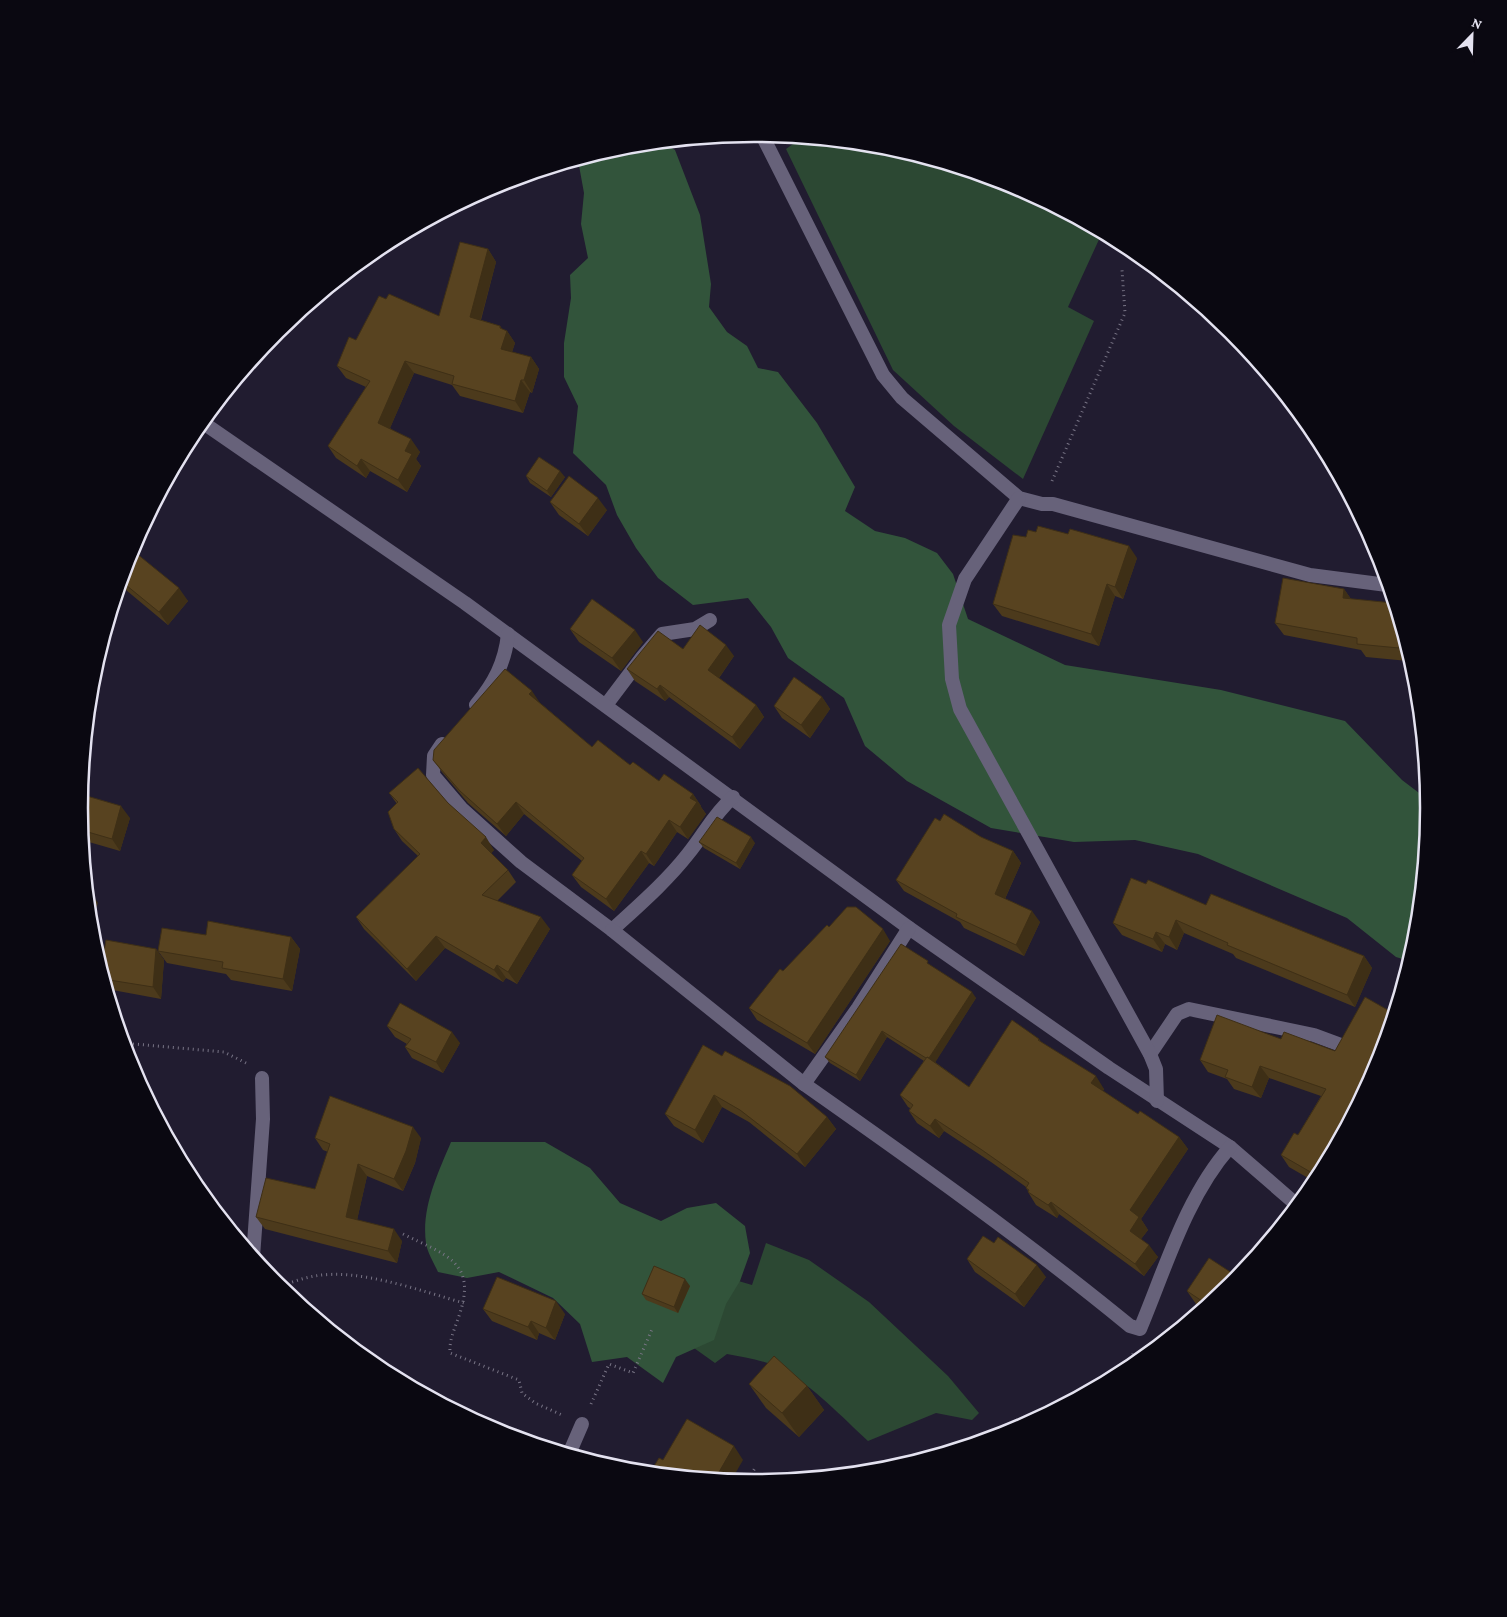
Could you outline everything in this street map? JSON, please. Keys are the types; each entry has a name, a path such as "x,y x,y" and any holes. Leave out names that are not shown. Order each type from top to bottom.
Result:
{"street":[{"path":"766,143 883,375 902,398 1019,498 1042,504 1052,504 1310,575 1380,584"},
{"path":"208,426 508,634 733,797 909,928 1157,1101 1230,1147 1292,1200"},
{"path":"1019,498 965,578 949,625 952,678 960,709 1150,1054 1156,1069 1157,1101"},
{"path":"606,705 662,634 695,628 710,620"},
{"path":"464,719 477,704 500,670 506,653 508,634"},
{"path":"450,734 434,756 433,775 462,810 521,862 612,930 804,1084 950,1186 1044,1256 1130,1326 1140,1329 1198,1195 1214,1165 1230,1147"},
{"path":"612,930 662,884 689,854 717,811 733,797"},
{"path":"804,1084 858,1008 909,928"},
{"path":"1150,1054 1177,1014 1190,1009 1314,1035 1341,1045"},
{"path":"254,1249 263,1119 262,1078"},
{"path":"571,1449 582,1424"}],"path":[{"path":"1042,504 1125,313 1122,270"},
{"path":"131,1044 224,1052 243,1060 262,1078"},
{"path":"403,1234 444,1254 460,1268 466,1284 464,1303 450,1344 450,1353 519,1380 522,1393 535,1403 582,1424 609,1364 633,1373 653,1327"},
{"path":"287,1283 316,1275 378,1279 464,1303"},
{"path":"751,1474 755,1468"}],"green space":[{"path":"793,144 840,148 926,165 1008,193 1048,211 1099,240 1068,307 1094,321 1023,479 954,426 893,370 786,149"},
{"path":"667,148 675,150 700,215 711,284 709,307 727,332 747,346 758,368 778,372 817,423 855,487 845,511 875,531 905,538 937,553 953,574 968,619 1065,665 1221,690 1345,721 1402,780 1419,793 1418,852 1414,895 1402,959 1396,957 1347,918 1198,854 1135,840 1074,842 991,828 907,781 865,746 844,698 788,658 771,627 748,598 693,605 658,578 636,548 617,515 606,485 573,453 578,406 564,377 564,343 571,298 570,275 588,258 581,224 584,193 579,166 624,155"},
{"path":"451,1142 545,1142 590,1168 620,1203 661,1221 687,1208 716,1203 745,1226 750,1253 740,1281 726,1304 714,1340 676,1357 663,1383 627,1357 592,1362 580,1324 553,1298 499,1272 467,1278 438,1272 427,1246 426,1217 432,1191"},
{"path":"766,1243 809,1260 869,1302 948,1376 979,1413 972,1420 936,1413 868,1441 816,1393 783,1370 749,1358 727,1354 715,1363 687,1343 725,1277 752,1285"}],"building":[{"path":"460,242 488,249 470,317 500,326 500,328 507,331 501,349 531,357 524,380 521,380 515,401 452,384 454,376 405,361 378,423 411,439 405,451 412,454 398,480 361,459 357,466 328,446 370,381 337,366 349,337 356,340 379,296 386,299 389,294 439,316"},
{"path":"539,457 560,471 547,491 526,476"},
{"path":"569,476 598,498 579,524 550,502"},
{"path":"1038,526 1068,534 1070,529 1129,546 1115,587 1107,584 1091,634 993,604 1013,535 1026,537 1028,530 1036,532"},
{"path":"138,555 179,588 159,612 126,585"},
{"path":"1283,578 1344,589 1343,598 1387,602 1399,648 1357,644 1357,638 1275,623"},
{"path":"592,599 635,630 612,658 570,629"},
{"path":"700,625 726,645 708,670 756,705 732,737 660,685 657,689 627,669 658,631 683,649"},
{"path":"505,669 532,691 529,694 592,747 598,740 630,765 633,762 659,781 664,774 693,794 690,798 697,802 680,827 669,820 646,854 641,851 606,899 572,875 584,858 516,802 497,824 460,791 433,760 434,750"},
{"path":"794,677 822,697 801,725 774,706"},
{"path":"418,768 448,803 486,837 481,843 508,870 482,895 541,917 508,972 497,965 494,970 436,936 407,969 356,917 420,854 394,829 388,812 398,802 389,793"},
{"path":"88,796 121,806 112,839 89,832"},
{"path":"944,814 981,837 1013,851 995,894 1032,911 1016,945 956,917 957,914 896,880 935,818 940,821"},
{"path":"717,817 751,837 736,863 699,842"},
{"path":"1131,878 1146,884 1148,880 1206,905 1211,894 1364,956 1347,995 1227,945 1228,943 1176,920 1169,937 1156,932 1153,939 1113,923"},
{"path":"847,907 856,907 883,929 807,1043 749,1008 780,969 783,971"},
{"path":"208,921 291,937 283,979 222,968 223,962 158,951 162,928 206,935"},
{"path":"106,940 156,949 153,987 110,980 104,954"},
{"path":"901,944 972,992 929,1058 882,1031 856,1075 825,1057"},
{"path":"1365,997 1388,1010 1369,1063 1351,1103 1311,1172 1281,1155 1294,1133 1298,1135 1326,1089 1260,1066 1252,1087 1225,1077 1228,1070 1200,1060 1217,1015 1281,1039 1284,1032 1335,1051"},
{"path":"400,1003 452,1032 436,1062 405,1047 411,1039 387,1026"},
{"path":"1012,1020 1038,1040 1096,1076 1091,1083 1138,1114 1140,1111 1179,1137 1130,1210 1139,1217 1130,1231 1149,1245 1135,1264 1051,1202 1048,1205 1028,1192 1029,1190 1026,1188 1029,1183 982,1150 935,1119 930,1126 909,1111 913,1105 900,1095 927,1057 969,1087"},
{"path":"703,1045 722,1056 725,1051 790,1086 827,1117 797,1154 740,1110 714,1095 695,1130 665,1114"},
{"path":"330,1096 413,1127 406,1151 394,1179 358,1164 346,1217 394,1229 388,1251 256,1217 266,1178 315,1189 330,1144 315,1138"},
{"path":"983,1236 994,1243 998,1237 1037,1265 1015,1294 967,1259"},
{"path":"1209,1258 1231,1272 1202,1301 1187,1291"},
{"path":"654,1266 685,1279 674,1307 642,1294"},
{"path":"497,1277 556,1301 546,1328 531,1321 528,1327 483,1309"},
{"path":"774,1356 807,1386 782,1413 749,1384"},
{"path":"687,1419 734,1446 718,1473 654,1467 659,1458 663,1460"}]}
